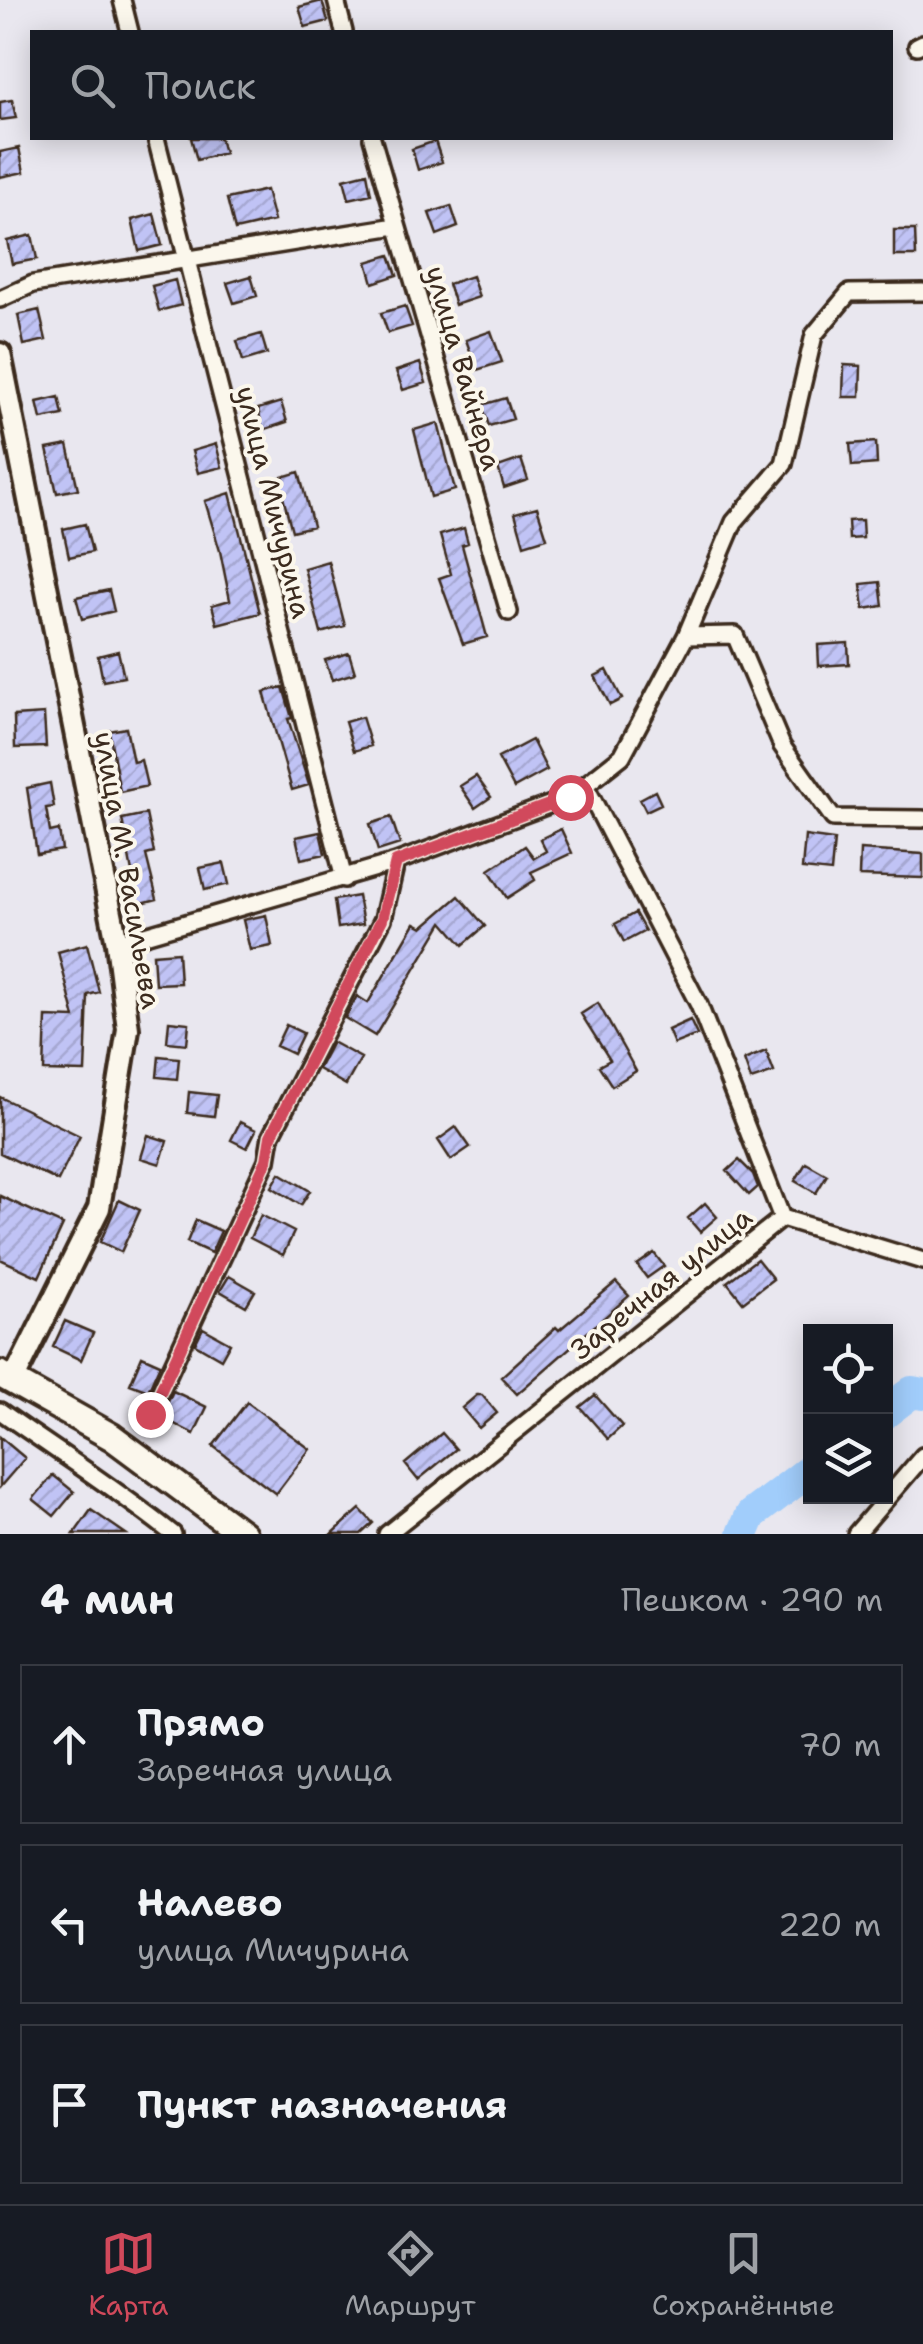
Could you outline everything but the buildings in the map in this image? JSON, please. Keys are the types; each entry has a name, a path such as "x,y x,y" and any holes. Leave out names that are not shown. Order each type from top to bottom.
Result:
{"main road":[{"path":"6,1378 112,1437 243,1534"}],"street":[{"path":"122,0 130,30"},
{"path":"336,0 344,30"},
{"name":"улица Мичурина","path":"157,140 344,879"},
{"name":"улица Вайнера","path":"373,140 509,612"},
{"path":"0,299 32,284 396,226"},
{"path":"117,943 396,862 570,797 622,756 686,636 734,522 784,464 814,336 849,292 923,292"},
{"name":"улица М. Васильева","path":"0,354 117,943 128,1030 99,1208 6,1378"},
{"path":"686,636 735,635 782,746 833,818 923,819"},
{"name":"Заречная улица","path":"387,1534 782,1218 699,1005 585,785"},
{"path":"150,1414 267,1160 271,1136 382,919 396,862"},
{"path":"782,1218 923,1261"},
{"path":"0,1411 93,1478 127,1497 173,1534"},
{"path":"856,1534 923,1456"}],"waterway":[{"path":"893,1407 912,1392 923,1394"},
{"path":"743,1534 751,1515 803,1475"}],"route":[{"path":"150,1414 267,1160 271,1136 382,919 396,862 570,797"}]}
